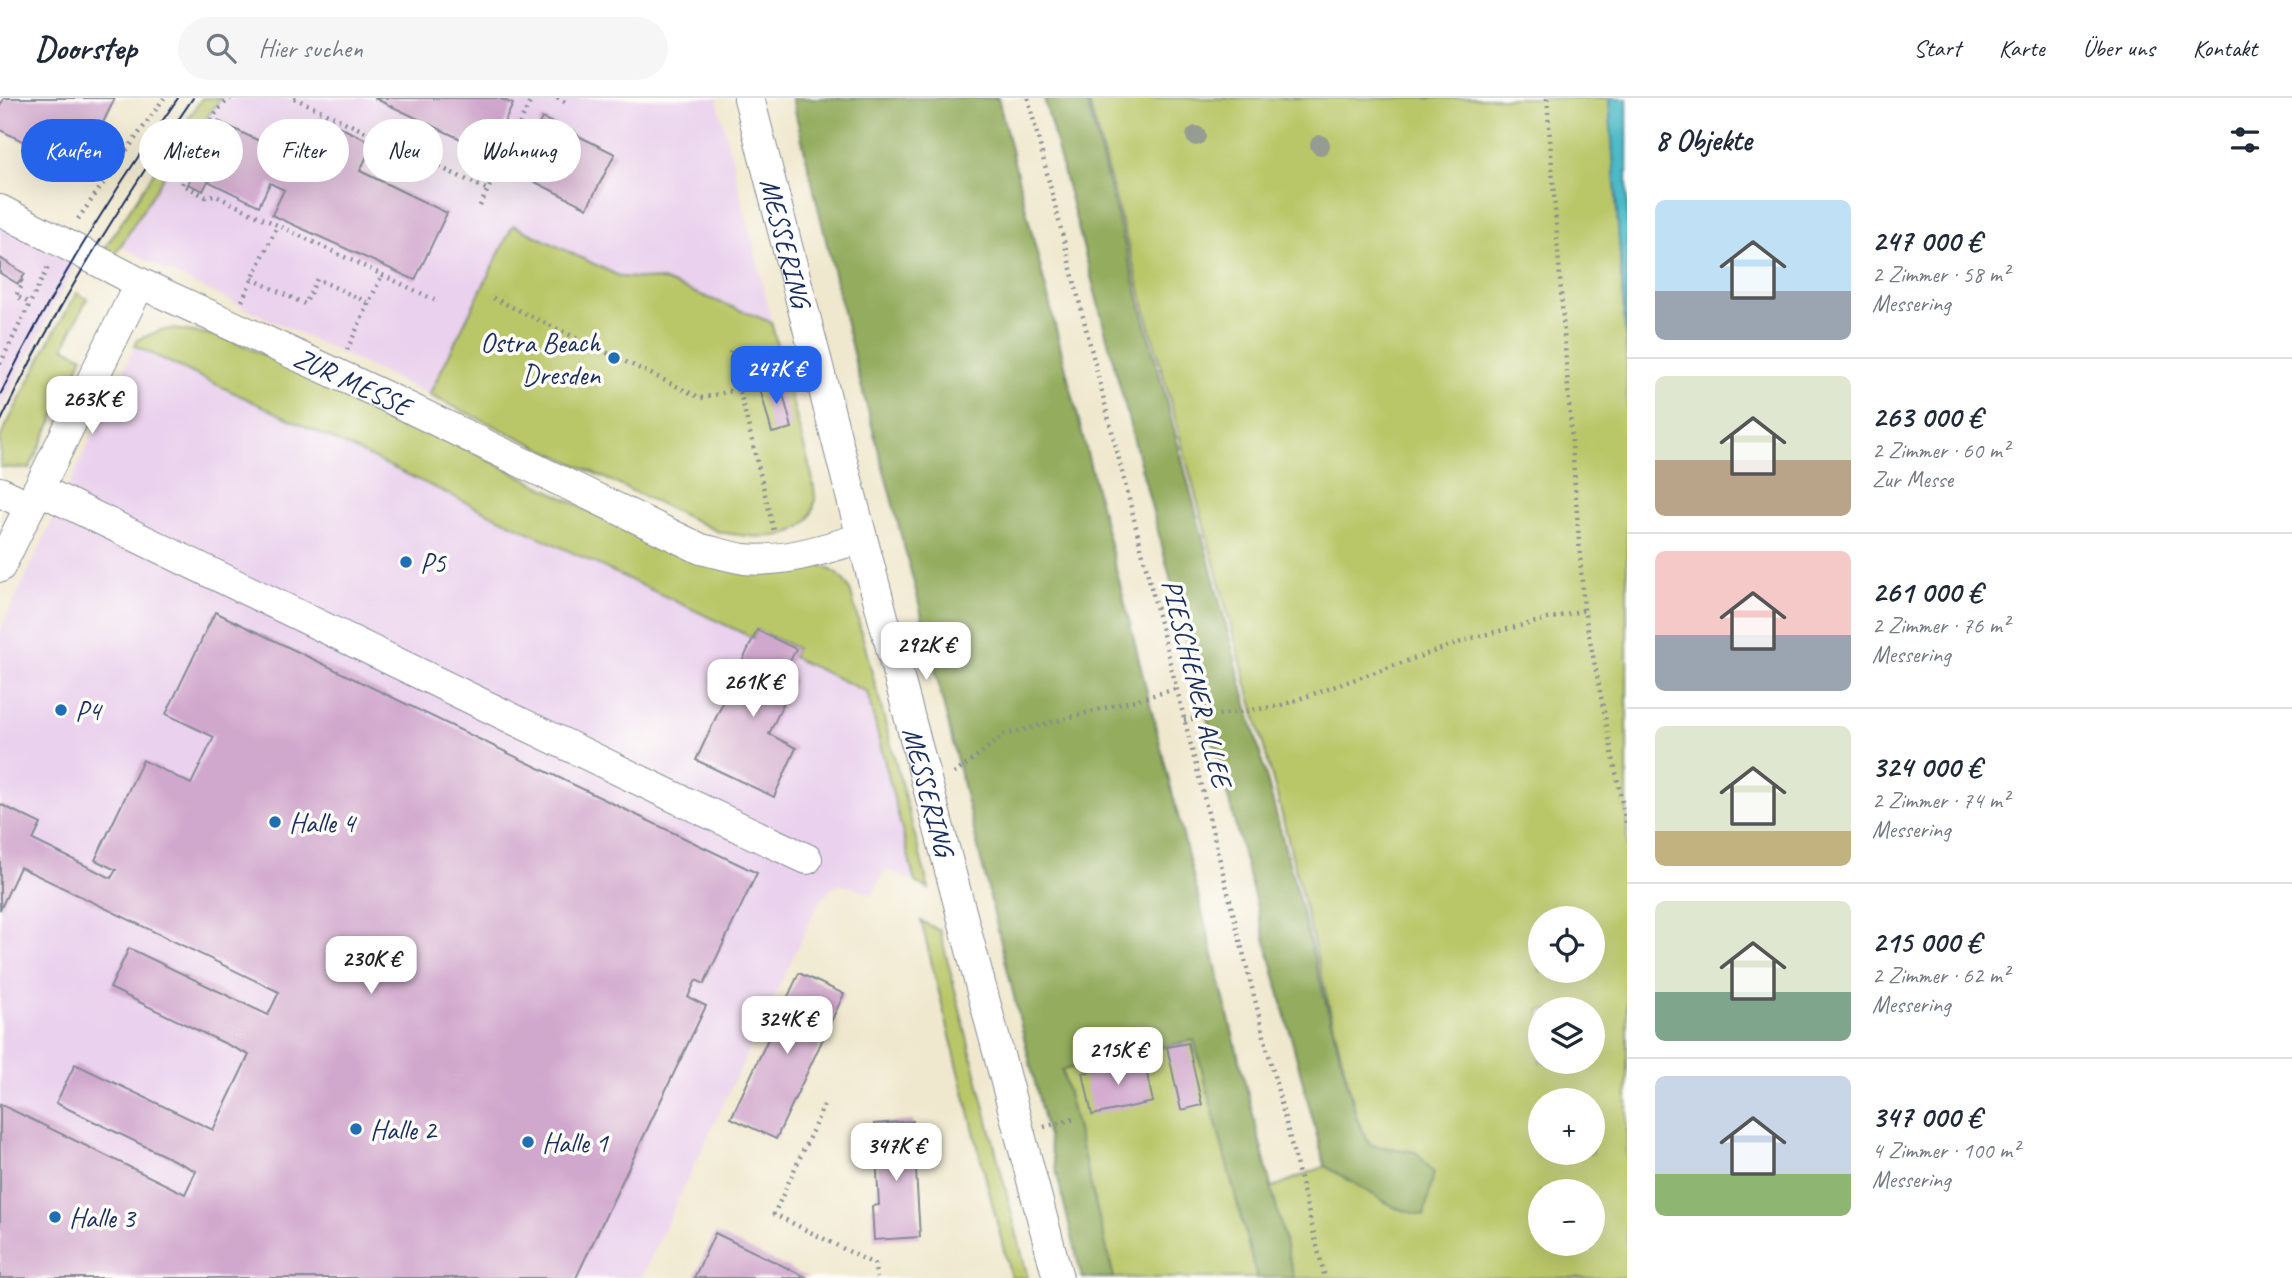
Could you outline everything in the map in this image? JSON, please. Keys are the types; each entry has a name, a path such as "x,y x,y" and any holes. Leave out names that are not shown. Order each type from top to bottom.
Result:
{"street":[{"name":"MESSERING","path":"750,98 862,538 1058,1278"},
{"name":"ZUR MESSE","path":"0,210 140,283 701,549 744,559 781,557 802,555 862,538"},
{"path":"0,567 140,283"},
{"path":"0,492 34,498 807,859"}],"path":[{"path":"231,98 221,105 212,117 181,184 206,197 214,195 435,300"},
{"path":"294,98 488,190"},
{"path":"480,206 532,98"},
{"path":"557,98 565,102"},
{"name":"PIESCHENER ALLEE","path":"1028,98 1325,1278"},
{"path":"1547,98 1584,610 1627,828"},
{"path":"230,324 278,226"},
{"path":"336,374 382,275"},
{"path":"252,279 305,304 317,279 369,303"},
{"path":"21,281 23,283 16,296 30,303"},
{"path":"492,298 701,398 739,389"},
{"path":"730,351 781,557"},
{"path":"1184,720 1279,705 1475,637 1584,610"},
{"path":"954,773 1004,735 1177,689"},
{"path":"824,1105 774,1214 874,1264 877,1278"}],"shaded area":[{"path":"221,98 717,98 815,498 810,519 796,532 780,536 739,536 719,532 159,267 121,246 160,182 243,182 243,119 206,119"},
{"path":"0,225 76,263 0,412"},
{"path":"135,346 753,638 757,630 796,649 792,658 867,693 915,882 885,869 872,895 840,885 830,889 818,904 641,1278 0,1278 0,631"}],"green space":[{"path":"202,98 221,98 206,119 188,119"},
{"path":"792,98 998,98 1294,1278 1257,1278 1194,1040 1062,1070 1114,1278 1082,1278 916,591 856,366"},
{"path":"1044,98 1086,98 1357,1119 1370,1145 1416,1152 1434,1173 1424,1216 1396,1208 1325,1166"},
{"path":"1088,98 1609,98 1627,354 1627,1278 1294,1278 1271,1188 1325,1166 1396,1208 1416,1152 1370,1145 1357,1119 1279,803"},
{"path":"148,182 160,182 115,255 103,251"},
{"name":"Ostra Beach Dresden","path":"513,225 621,277 662,280 771,322 814,487 815,498 811,514 803,525 778,536 719,532 429,395"},
{"path":"77,293 87,299 64,347 83,357 29,469 0,467 0,438"},
{"path":"174,329 220,336 242,345 469,450 688,558 821,565 835,573 851,593 929,889 915,882 867,692 792,657 796,648 757,630 753,638 135,346 137,340 161,330"},
{"path":"921,921 940,931 1028,1278 1011,1278"},
{"path":"1195,1040 1257,1278 1114,1278 1062,1070"}],"water":[{"path":"1609,98 1627,98 1627,354"}],"building":[{"path":"4,98 115,98 105,119 21,119 21,140 0,130 0,106"},
{"path":"374,98 499,98 513,104 506,119 457,119 457,137 443,131 443,119 418,119"},
{"path":"349,131 363,138 363,165 360,171 363,172 363,182 383,182 447,213 415,280 272,215 284,190 270,183 259,206 210,182 243,182 243,133 257,140 257,182 349,182"},
{"path":"581,137 615,154 587,208 535,182 581,182"},
{"path":"189,182 208,182 203,191 188,184"},
{"path":"0,258 25,274 18,284 0,273"},
{"path":"779,379 792,428 772,433 759,385"},
{"path":"215,612 757,873 704,984 696,980 688,997 706,1006 576,1278 0,1278 0,1104 185,1194 196,1171 56,1103 75,1064 213,1130 249,1055 110,988 129,948 268,1015 279,992 20,867 0,910 0,804 41,824 33,840 111,878 116,870 95,860 143,760 191,784 214,737 166,714"},
{"path":"757,630 796,649 783,675 794,680 769,734 796,748 774,797 696,760"},
{"path":"799,973 844,994 776,1139 731,1118"},
{"path":"1188,1043 1202,1105 1181,1110 1167,1047"},
{"path":"1144,1060 1153,1102 1092,1115 1083,1073"},
{"path":"913,1121 920,1237 874,1240 872,1206 879,1205 874,1124"},
{"path":"715,1233 808,1278 694,1278"}],"tram line":[{"path":"0,395 83,243 178,98"},
{"path":"0,423 66,297 140,177 193,98"}],"place":[{"name":"Ostra Beach Dresden","path":"614,358"},
{"name":"P5","path":"406,562"},
{"name":"P4","path":"61,710"},
{"name":"Halle 4","path":"275,822"},
{"name":"Halle 2","path":"356,1129"},
{"name":"Halle 1","path":"528,1142"},
{"name":"Halle 3","path":"55,1217"}]}
